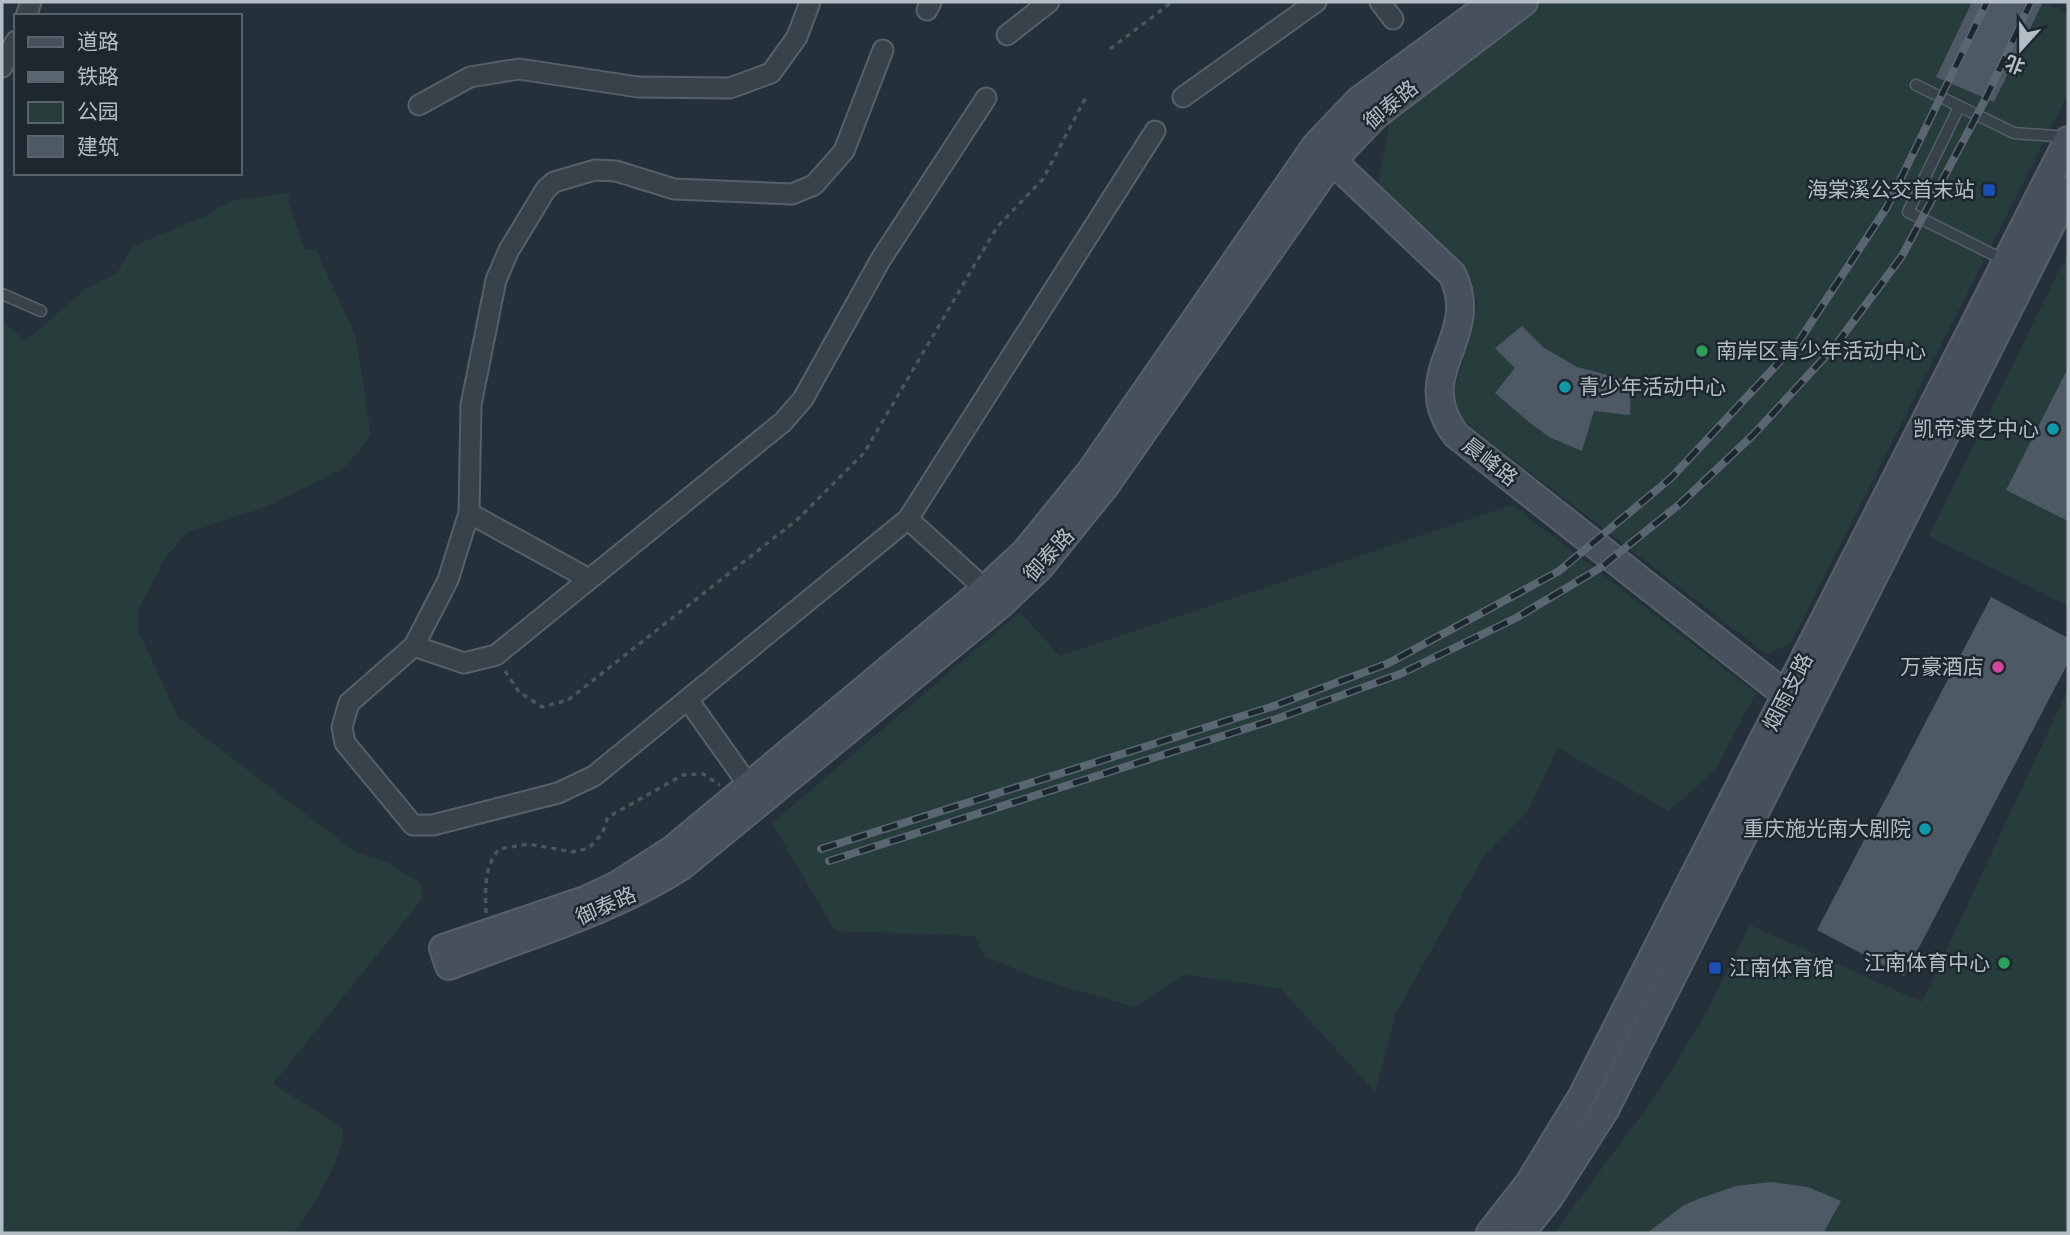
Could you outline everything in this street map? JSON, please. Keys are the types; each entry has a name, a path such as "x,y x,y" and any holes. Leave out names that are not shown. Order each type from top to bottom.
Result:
{"street":[{"path":"419,105 470,77 519,69 638,86 730,88 771,73 797,37 810,2"},
{"path":"1007,35 1049,2"},
{"path":"1183,97 1316,2"},
{"path":"1380,2 1393,19"},
{"name":"御泰路","path":"1493,2 1359,100 1324,153 1106,485 1040,567 1000,605 748,793 673,849 617,885 585,900 486,934 446,957 624,900 682,866 748,793 1025,552 1090,472 1324,153 1524,2"},
{"path":"2,67 14,45"},
{"path":"883,50 844,150 814,185 792,194 674,188 617,171 595,170 554,182 546,189 509,250 496,280 471,405 469,513 448,580 414,646 349,704 342,727 345,743 413,825 433,825 558,793 594,776 908,519 1155,131"},
{"path":"414,646 464,663 496,655 783,422 803,399 881,259 986,98"},
{"name":"烟雨支路","path":"1521,1233 1549,1198 1605,1110 2007,261 2068,139"},
{"name":"晨峰路","path":"1324,153 1452,274 1460,290 1461,318 1438,382 1443,418 1456,435 1797,703"},
{"name":"烟雨支路","path":"1490,1233 1529,1183 1582,1096 1797,703 2068,191"},
{"path":"469,513 589,579"},
{"path":"908,519 985,589"},
{"path":"688,699 748,793"}],"lane":[{"path":"1916,85 2014,133 2068,139"},
{"path":"1959,107 1908,212 2007,261"},
{"path":"2,294 41,311"}],"path":[{"path":"1110,49 1172,2"},
{"path":"496,655 519,692 542,707 568,701 798,519 864,453 997,227 1043,180 1086,97"},
{"path":"486,934 485,890 490,860 499,849 528,844 573,852 589,848 602,834 608,817 683,775 703,774 748,793"}],"green space":[{"name":"南岸区青少年活动中心","path":"1544,2 2043,2 2068,13 2068,94 1790,644 1766,654 1469,425 1459,414 1453,397 1477,305 1471,286 1463,269 1438,239 1378,186 1390,119"},
{"path":"290,192 288,202 305,250 316,250 356,337 371,436 343,469 263,508 188,532 166,557 138,610 138,630 178,717 357,853 388,863 420,882 423,898 273,1084 343,1128 339,1153 333,1168 293,1233 2,1233 2,321 26,341 85,289 117,273 133,246 203,217 231,201"},
{"path":"2068,252 2068,606 1929,536"},
{"path":"1512,505 1756,693 1715,770 1669,811 1558,748 1527,812 1484,856 1396,1013 1375,1092 1280,988 1185,975 1134,1007 1042,980 986,957 974,936 835,931 772,823 1020,612 1060,656"},
{"name":"江南体育中心","path":"2068,689 2068,1233 1554,1233 1659,1091 1708,1009 1750,925 1922,1002"}],"building":[{"path":"1972,2 2043,2 1994,102 1936,77"},
{"name":"青少年活动中心","path":"1522,326 1543,347 1577,367 1631,381 1630,415 1594,411 1582,451 1549,437 1529,422 1495,393 1515,368 1495,348"},
{"name":"凯帝演艺中心","path":"2068,368 2068,521 2006,490"},
{"name":"重庆施光南大剧院","path":"1991,597 2068,638 2068,663 1904,976 1817,930"},
{"path":"1771,1182 1808,1187 1841,1201 1825,1230 1828,1233 1647,1233 1684,1205 1701,1198 1736,1186"}],"railway":[{"path":"821,849 1274,706 1389,663 1559,571 1671,478 1799,341 1887,207 1987,2"},
{"path":"829,861 1279,718 1400,674 1516,618 1600,568 1681,503 1754,434 1835,346 1902,256 1985,100 2031,2"}],"place":[{"name":"海棠溪公交首末站","path":"1989,190"},
{"name":"南岸区青少年活动中心","path":"1702,351"},
{"name":"青少年活动中心","path":"1565,387"},
{"name":"凯帝演艺中心","path":"2053,429"},
{"name":"万豪酒店","path":"1998,667"},
{"name":"重庆施光南大剧院","path":"1925,829"},
{"name":"江南体育中心","path":"2004,963"},
{"name":"江南体育馆","path":"1715,968"}]}
